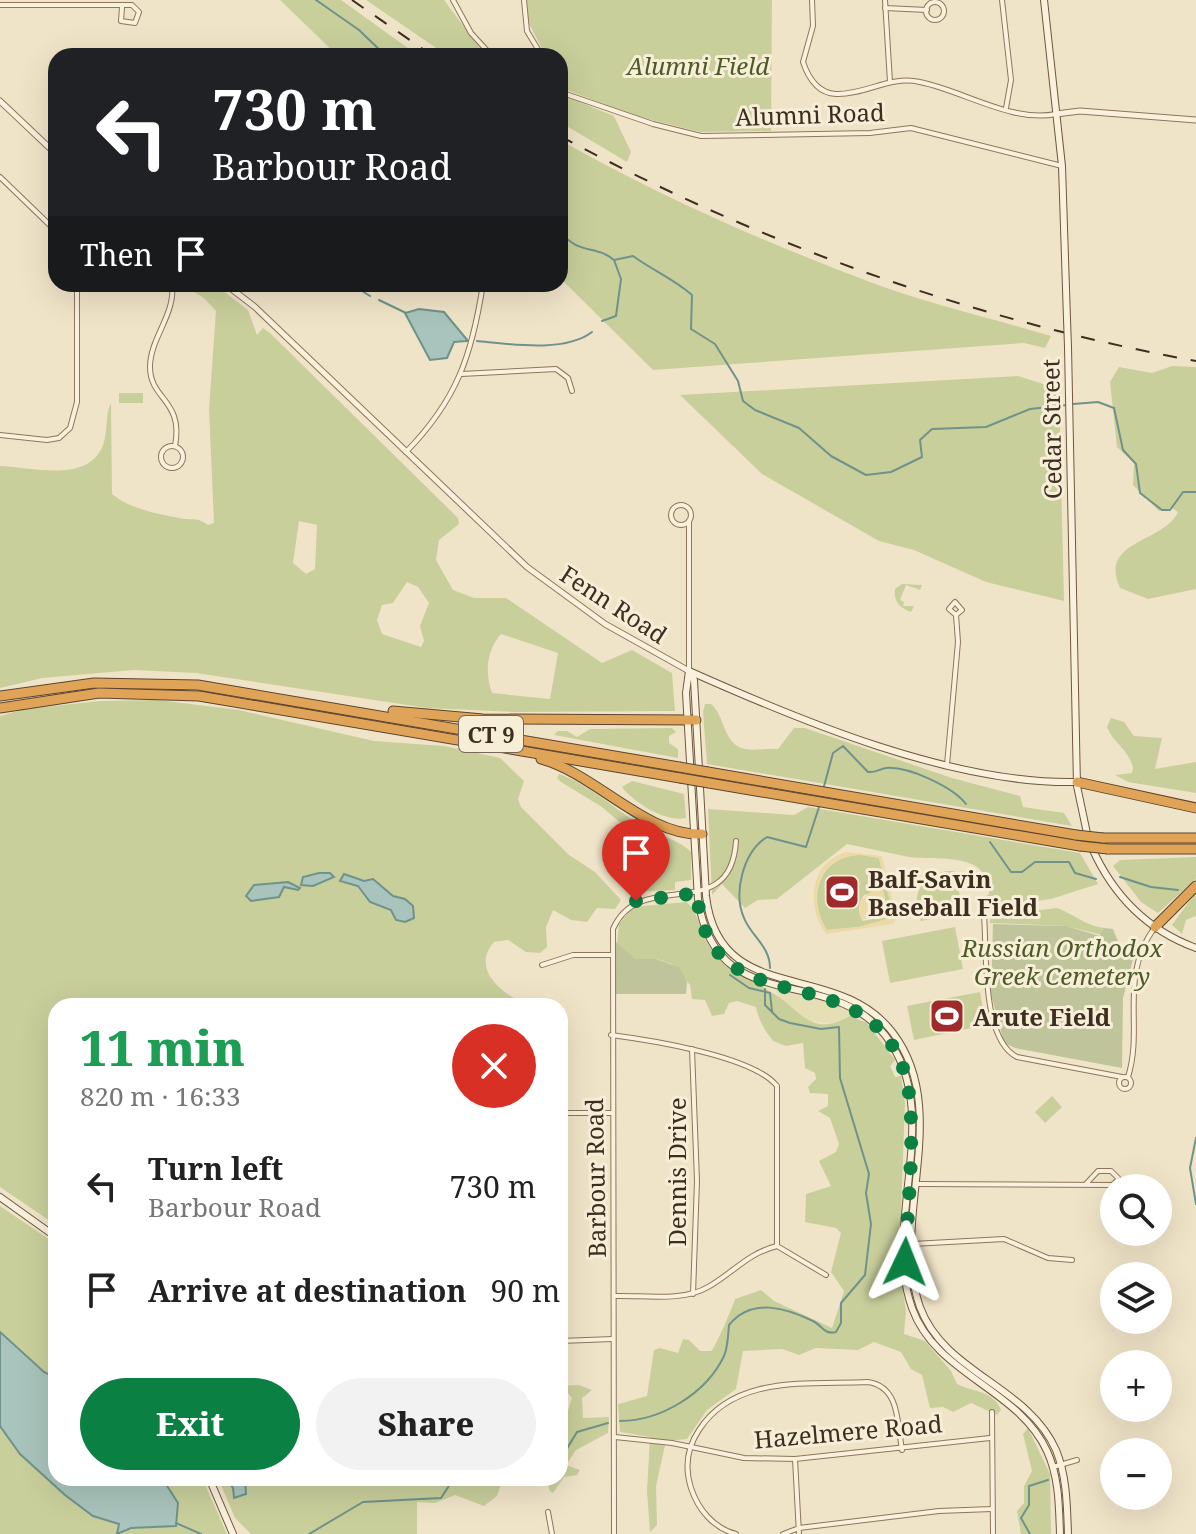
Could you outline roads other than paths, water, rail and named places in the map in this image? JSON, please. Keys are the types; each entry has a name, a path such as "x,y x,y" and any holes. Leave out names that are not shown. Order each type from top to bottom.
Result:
{"highway":[{"name":"CT 9","path":"0,696 64,685 147,681 210,686 679,767 709,777 1080,846 1196,849"},
{"name":"CT 9","path":"0,708 99,693 185,694 680,778 709,777"},
{"path":"302,701 474,719 692,720"},
{"path":"500,747 572,770 649,819 698,835"},
{"path":"1077,782 1196,808"},
{"name":"CT 9","path":"835,799 1103,838 1196,838"},
{"path":"1155,927 1196,886"}],"main road":[{"name":"Cedar Street","path":"1044,0 1062,166 1077,782 1081,816 1095,855 1118,892 1155,927 1196,948"},
{"name":"Fenn Road","path":"689,671 785,711 947,765 1012,781 1077,782"},
{"path":"689,671 686,680 692,720 698,835 697,893 702,921 712,942 729,962 748,972 798,986 856,1010 877,1027 895,1050 910,1095 910,1244 914,1285 928,1324 950,1352 1039,1423 1057,1466 1068,1534"},
{"path":"698,835 709,915 719,938 748,972"},
{"path":"0,1197 48,1231"},
{"path":"1057,1466 1060,1534"},
{"path":"212,1486 233,1534"}],"street":[{"path":"453,0 471,33 485,48"},
{"path":"524,0 527,31 537,48"},
{"path":"812,0 813,26 803,62 814,84 836,94 890,82 917,81 1034,116 1080,111 1196,120"},
{"path":"885,0 890,82"},
{"path":"1002,0 1011,80 1006,108"},
{"path":"885,8 927,10 937,2 944,12 934,19 927,10"},
{"path":"0,5 122,7 128,4 137,9 135,23 121,21 122,7"},
{"name":"Alumni Road","path":"568,95 660,127 701,136 870,133 911,128 1062,166"},
{"path":"0,101 48,146"},
{"path":"0,177 48,223"},
{"path":"0,435 47,440 59,438 70,428 77,402 77,292"},
{"path":"172,292 172,302 150,369 177,420 175,446 183,458 180,465 169,468 163,464 161,455 165,449 175,446"},
{"name":"Fenn Road","path":"235,292 255,307 533,572 605,624 689,671"},
{"path":"406,452 443,411 461,374 472,345 482,292"},
{"path":"461,374 556,369 568,378 572,391"},
{"path":"689,521 682,525 674,522 671,516 674,508 680,504 688,507 689,521 689,671"},
{"path":"947,765 958,642 956,615"},
{"path":"705,890 724,874 736,841"},
{"name":"Barbour Road","path":"614,1534 613,929 631,905 648,898 705,890"},
{"path":"984,915 989,994 1004,1048 1018,1057 1125,1077 1134,977 1155,927"},
{"path":"542,965 573,955 612,955"},
{"path":"611,1035 692,1049 768,1075 777,1086 777,1246"},
{"name":"Dennis Drive","path":"692,1049 697,1181 693,1294"},
{"path":"568,1113 612,1113"},
{"path":"912,1184 1085,1185 1112,1185 1119,1179 1111,1171 1098,1171 1085,1185"},
{"path":"910,1244 1007,1239 1048,1258 1072,1260"},
{"path":"614,1296 693,1294 709,1287 756,1251 777,1246 826,1275"},
{"path":"568,1341 613,1339"},
{"path":"736,1534 710,1521 695,1500 687,1475 688,1447 705,1421 725,1400 752,1389 868,1382 883,1384 892,1395 902,1450"},
{"path":"992,1412 993,1534"},
{"name":"Hazelmere Road","path":"615,1437 744,1458 795,1459 902,1450 947,1440 990,1438"},
{"path":"795,1459 799,1531"},
{"path":"1057,1466 1077,1460"},
{"path":"783,1534 939,1511 992,1509"},
{"path":"548,1512 552,1534"}],"water":[{"path":"419,309 444,312 468,341 454,342 447,358 430,360 405,313"},
{"path":"330,873 334,877 313,886 301,885 303,877"},
{"path":"344,874 364,881 373,879 393,896 405,899 413,906 414,918 405,922 396,920 391,910 370,902 358,886 340,881"},
{"path":"288,882 300,888 284,887 279,897 251,901 246,896 254,885"},
{"path":"0,1332 48,1374 48,1480 20,1454 0,1426"},
{"path":"55,1486 167,1486 178,1503 176,1526 131,1528 117,1534 119,1524 93,1516"},
{"path":"231,1486 246,1486 246,1494 234,1498"}],"waterway":[{"path":"316,0 359,30 378,48"},
{"path":"568,240 614,260 633,256 685,289 692,295 691,329 715,344 738,381 743,401 755,410 799,428 831,456 866,475 891,472 922,457 920,440 932,429 986,427 1030,409 1067,405"},
{"path":"602,321 616,316 621,279 614,260"},
{"path":"364,292 370,296"},
{"path":"379,300 406,313"},
{"path":"477,341 552,345 581,339 592,332"},
{"path":"1073,404 1098,402 1114,408 1123,450 1136,464 1140,493 1162,510 1170,510 1183,492 1196,492"},
{"path":"823,790 833,753 843,746 868,772 886,768 906,770 941,785 966,804"},
{"path":"770,968 767,953 747,924 741,908 742,874 752,852 767,837 806,847 820,804"},
{"path":"990,842 1011,872 1022,872 1035,862 1069,862 1075,873 1096,879"},
{"path":"1120,877 1151,887 1178,890"},
{"path":"730,975 749,988 770,993 772,1011"},
{"path":"620,1421 651,1416 694,1393 716,1370 724,1356 729,1325 748,1311 781,1309 813,1321 826,1331 836,1332 841,1323 841,1303 865,1275 871,1224 866,1193 869,1174 840,1078 839,1027 821,1029 779,1019 765,1005 765,989"},
{"path":"1196,1138 1190,1168 1196,1204"},
{"path":"568,1447 577,1432 608,1423"},
{"path":"1030,1534 1021,1518 1029,1505 1029,1486 1048,1480"},
{"path":"309,1534 363,1502 441,1498 449,1486"},
{"path":"176,1523 201,1534"}],"railway":[{"path":"352,0 421,48"},
{"path":"568,140 712,211 869,274 1030,324 1196,361"}],"place":[{"name":"Balf-Savin Baseball Field","path":"842,892"},
{"name":"Arute Field","path":"947,1016"}],"park label":[{"name":"Alumni Field","path":"698,65"},
{"name":"Russian Orthodox Greek Cemetery","path":"1062,961"}]}
